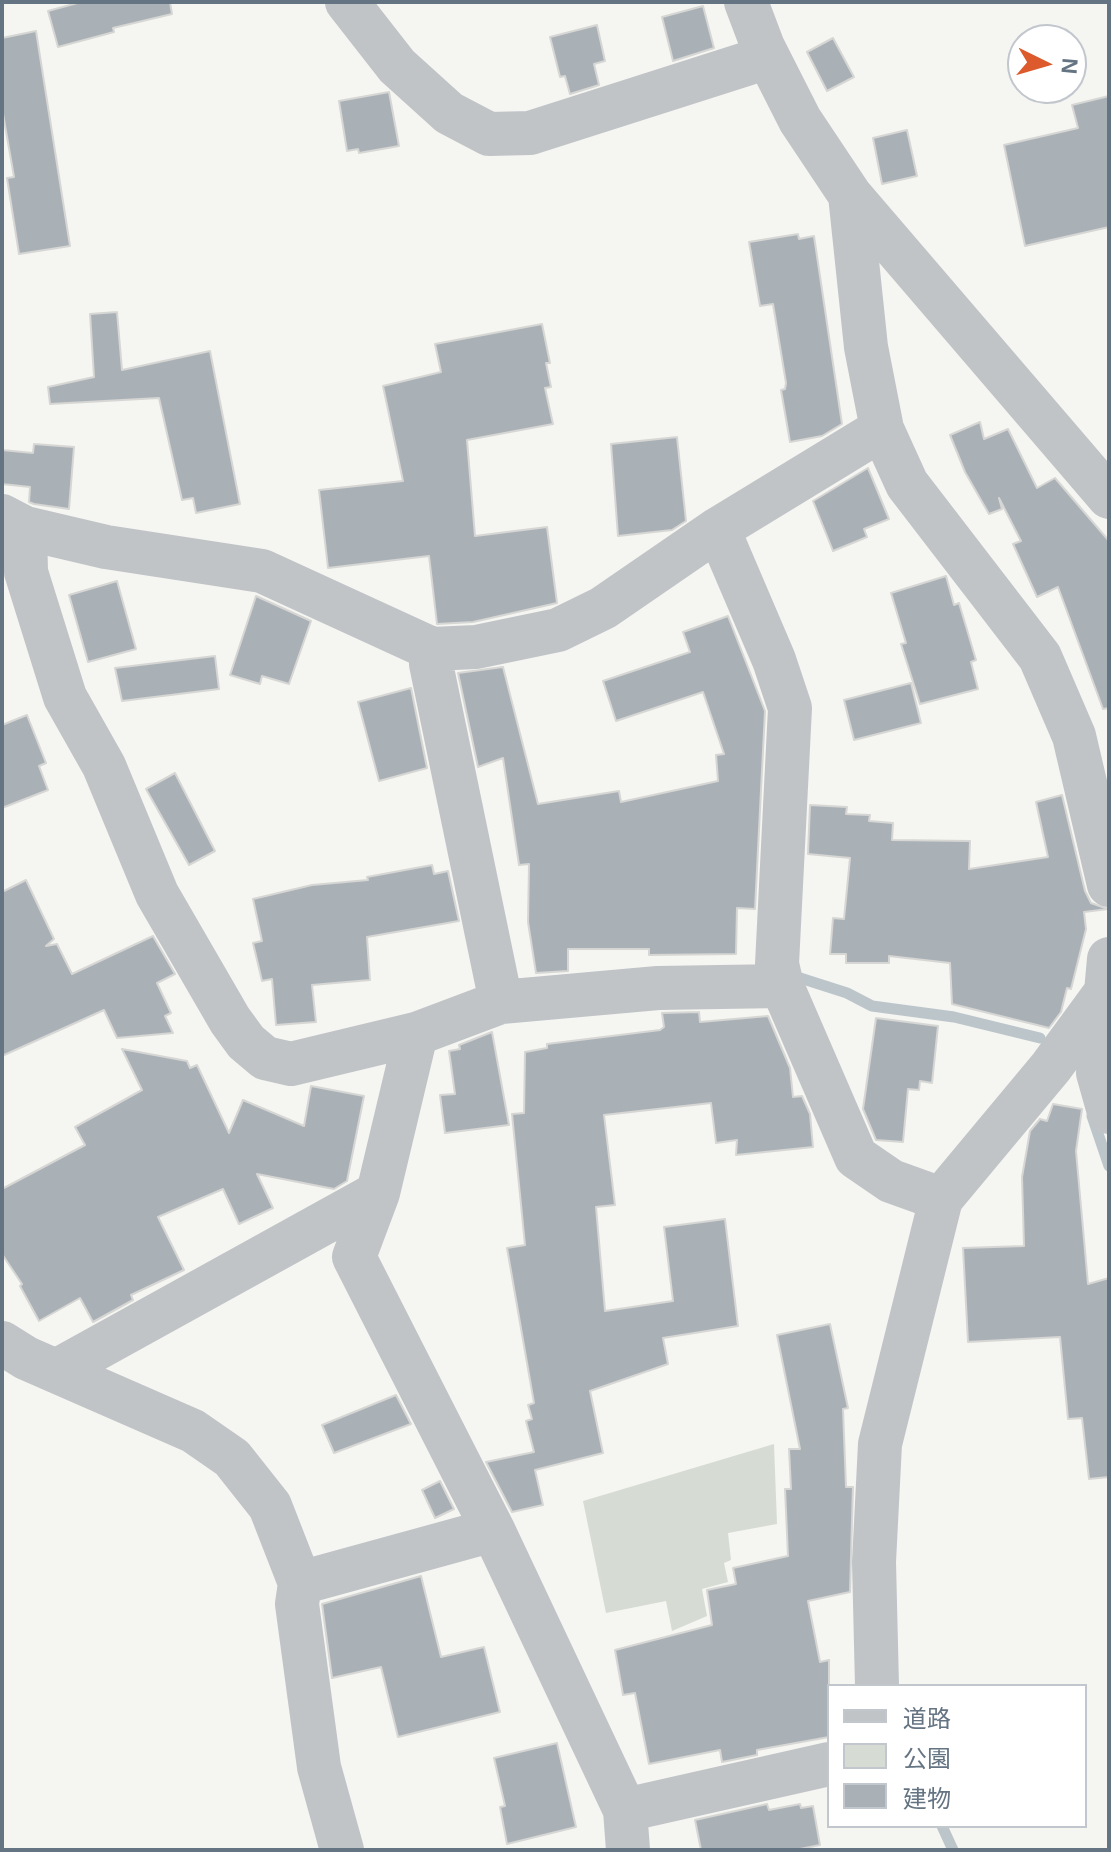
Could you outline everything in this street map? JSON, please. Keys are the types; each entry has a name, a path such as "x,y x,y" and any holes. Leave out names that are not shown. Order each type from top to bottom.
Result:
{"street":[{"path":"347,2 397,66 449,113 489,134 530,133 768,57"},
{"path":"746,2 768,57 800,120 850,195 1109,497"},
{"path":"850,195 866,347 882,429 907,484 1040,657 1092,732 1109,885"},
{"path":"782,986 658,988 501,1002 416,1034 291,1064 265,1058 246,1042 157,894 104,766 65,697 13,522 106,547 262,571 432,649 476,647 558,630 603,608 718,529 882,429"},
{"path":"718,529 774,660 790,708 777,964 782,986 856,1157 891,1181 941,1199"},
{"path":"432,649 431,664 501,1002"},
{"path":"1107,976 1098,1073 1109,1112"},
{"path":"877,1684 874,1562 880,1444 941,1199 1051,1067 1107,976"},
{"path":"416,1034 378,1193 354,1257 493,1530 627,1830 827,1765"},
{"path":"56,1371 378,1193"},
{"path":"2,1343 56,1371 193,1431 232,1458 270,1506 300,1583 297,1604 319,1767 342,1850"},
{"path":"300,1583 493,1530"}],"green space":[{"path":"774,1444 777,1524 728,1533 731,1560 724,1563 728,1582 702,1589 707,1616 672,1631 666,1601 606,1613 583,1501"}],"building":[{"path":"81,2 170,2 172,14 113,28 114,32 58,47 48,11"},
{"path":"703,6 714,48 673,61 662,17"},
{"path":"597,25 605,61 594,64 599,85 570,94 565,76 560,77 550,37"},
{"path":"36,31 70,246 19,254 7,178 14,177 2,108 2,38"},
{"path":"833,38 854,77 827,91 807,52"},
{"path":"389,92 399,146 359,153 358,149 347,151 339,101"},
{"path":"1109,96 1109,227 1025,246 1004,145 1078,128 1072,105 1087,104 1087,101"},
{"path":"907,130 917,176 882,184 873,138"},
{"path":"798,234 799,239 814,236 842,424 822,436 790,442 781,390 785,389 786,383 773,304 760,306 749,242"},
{"path":"117,312 122,370 210,351 240,504 196,513 193,498 182,500 159,398 50,404 48,387 94,377 90,314"},
{"path":"542,324 550,363 546,363 551,387 545,388 553,424 467,440 475,536 547,527 557,603 473,622 437,624 429,556 328,568 319,490 403,481 383,386 441,372 435,344"},
{"path":"980,422 984,439 1008,429 1037,488 1055,478 1109,541 1109,708 1103,709 1058,587 1037,597 1013,544 1021,541 999,498 1002,509 989,514 965,472 950,435"},
{"path":"677,437 686,521 672,530 618,536 611,444"},
{"path":"34,444 74,447 69,509 34,504 29,502 30,487 2,484 2,450 33,453"},
{"path":"868,468 889,519 864,529 867,537 833,551 813,501"},
{"path":"946,576 954,605 959,603 976,660 971,662 978,689 920,704 901,644 906,643 891,593"},
{"path":"117,581 136,649 88,662 69,595"},
{"path":"256,596 311,621 289,684 262,676 260,684 230,675"},
{"path":"728,616 765,711 755,909 737,908 736,954 649,955 649,949 568,949 568,971 536,973 528,922 529,864 519,865 503,758 478,767 458,673 503,667 538,804 619,791 621,802 718,781 716,755 724,754 703,692 616,721 603,681 690,652 683,632"},
{"path":"215,656 219,689 122,701 115,668"},
{"path":"911,683 921,723 854,740 844,700"},
{"path":"411,688 427,768 379,781 358,702"},
{"path":"27,715 46,763 39,766 48,790 2,808 2,725"},
{"path":"175,773 215,851 189,865 146,789"},
{"path":"1062,795 1085,891 1091,903 1108,909 1084,912 1086,929 1071,989 1067,988 1061,1012 1049,1028 952,1004 950,963 889,956 889,963 846,963 846,954 830,954 833,918 844,919 850,858 808,854 810,805 847,807 846,814 870,815 869,821 893,823 892,840 970,841 969,869 1048,857 1036,802"},
{"path":"432,865 434,874 448,871 459,921 367,937 370,980 312,985 316,1022 276,1025 272,979 262,981 253,943 262,941 253,899 312,885 368,880 367,877"},
{"path":"26,880 54,939 46,946 57,944 72,974 153,936 175,974 157,983 171,1013 165,1016 173,1033 117,1038 104,1010 2,1056 2,892"},
{"path":"699,1012 700,1022 768,1016 790,1068 793,1097 802,1096 810,1114 813,1147 736,1155 737,1140 716,1143 711,1103 604,1115 615,1205 596,1207 605,1311 673,1301 664,1227 725,1219 738,1326 663,1338 668,1364 590,1391 603,1453 535,1470 543,1505 512,1512 486,1462 534,1452 526,1421 532,1419 528,1405 534,1403 507,1248 525,1245 512,1114 524,1113 525,1052 547,1048 547,1044 660,1030 664,1027 662,1013"},
{"path":"876,1018 938,1026 932,1083 920,1081 919,1090 908,1089 903,1142 876,1140 863,1109"},
{"path":"492,1032 509,1125 445,1133 440,1095 455,1094 449,1051 460,1049 459,1045"},
{"path":"122,1049 187,1061 190,1068 197,1065 229,1133 243,1100 304,1126 311,1086 364,1096 347,1181 334,1189 257,1174 273,1208 239,1224 223,1189 158,1217 184,1270 131,1295 133,1300 93,1322 80,1298 39,1321 20,1286 22,1284 2,1254 2,1189 85,1145 75,1127 142,1090"},
{"path":"1053,1104 1082,1109 1076,1151 1088,1284 1109,1278 1109,1477 1089,1479 1082,1418 1068,1419 1060,1337 968,1342 963,1248 1024,1246 1022,1177 1030,1131 1040,1119 1047,1121"},
{"path":"830,1324 848,1408 843,1409 846,1487 853,1487 850,1592 808,1601 820,1662 829,1660 827,1737 757,1750 757,1755 722,1762 720,1750 649,1764 635,1693 623,1695 615,1650 712,1625 707,1590 736,1584 733,1568 788,1556 785,1489 791,1489 789,1449 800,1449 777,1335"},
{"path":"396,1395 411,1424 334,1453 322,1425"},
{"path":"440,1481 454,1509 435,1518 422,1490"},
{"path":"421,1576 441,1657 484,1647 500,1712 398,1737 381,1667 332,1678 322,1604"},
{"path":"557,1743 576,1827 507,1844 500,1807 505,1806 494,1758"},
{"path":"767,1804 769,1810 800,1804 801,1808 813,1806 820,1845 795,1850 701,1850 695,1820"}],"waterway":[{"path":"797,977 847,993 872,1006 954,1017 1040,1038"},
{"path":"1092,1116 1109,1166"},
{"path":"943,1828 953,1850"}]}
